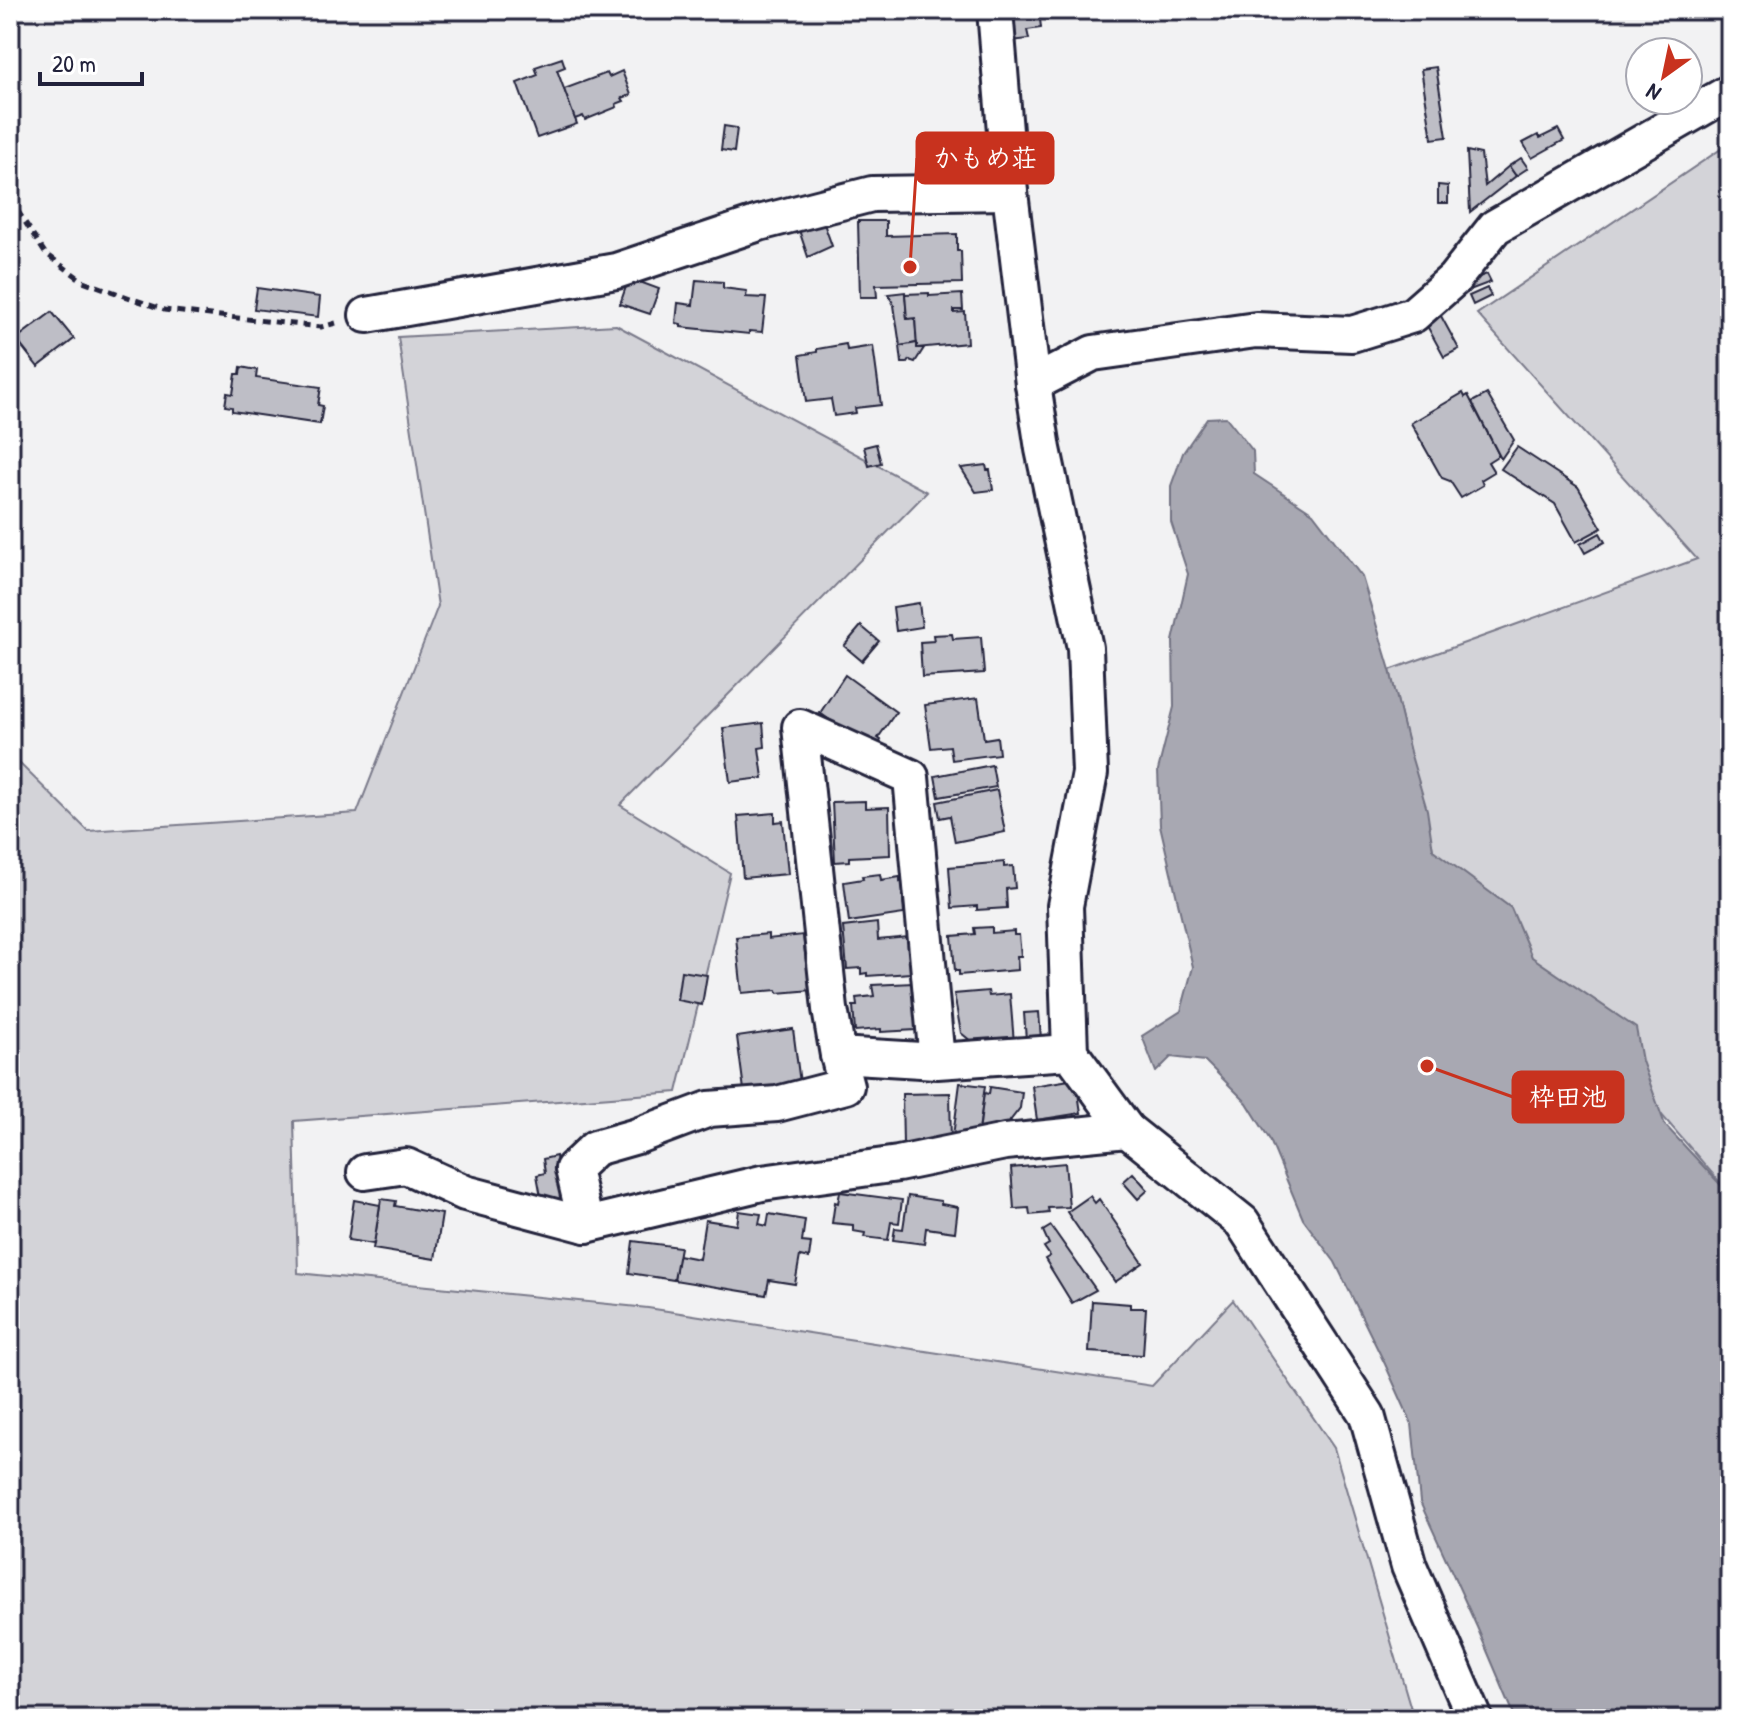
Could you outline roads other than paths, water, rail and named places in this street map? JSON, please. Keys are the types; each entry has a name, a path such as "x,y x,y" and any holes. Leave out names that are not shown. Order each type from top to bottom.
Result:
{"street":[{"path":"995,10 1010,192 1033,384 1043,449 1085,648 1090,773 1065,906 1070,1052 1127,1130 1242,1222 1367,1415 1409,1566 1475,1719"},
{"path":"1033,384 1093,353 1256,330 1352,334 1413,315 1454,279 1495,227 1730,92"},
{"path":"367,315 616,271 759,223 872,194 1010,192"},
{"path":"586,1225 573,1169 595,1148 709,1109 777,1104 846,1086 830,1009 800,727 911,777 937,1061"},
{"path":"838,1055 937,1061 1070,1052"},
{"path":"365,1172 406,1166 465,1193 586,1225 762,1183 898,1164 1005,1142 1127,1130"}],"place":[{"name":"かもめ荘","path":"910,267"},
{"name":"枠田池","path":"1427,1066"}]}
